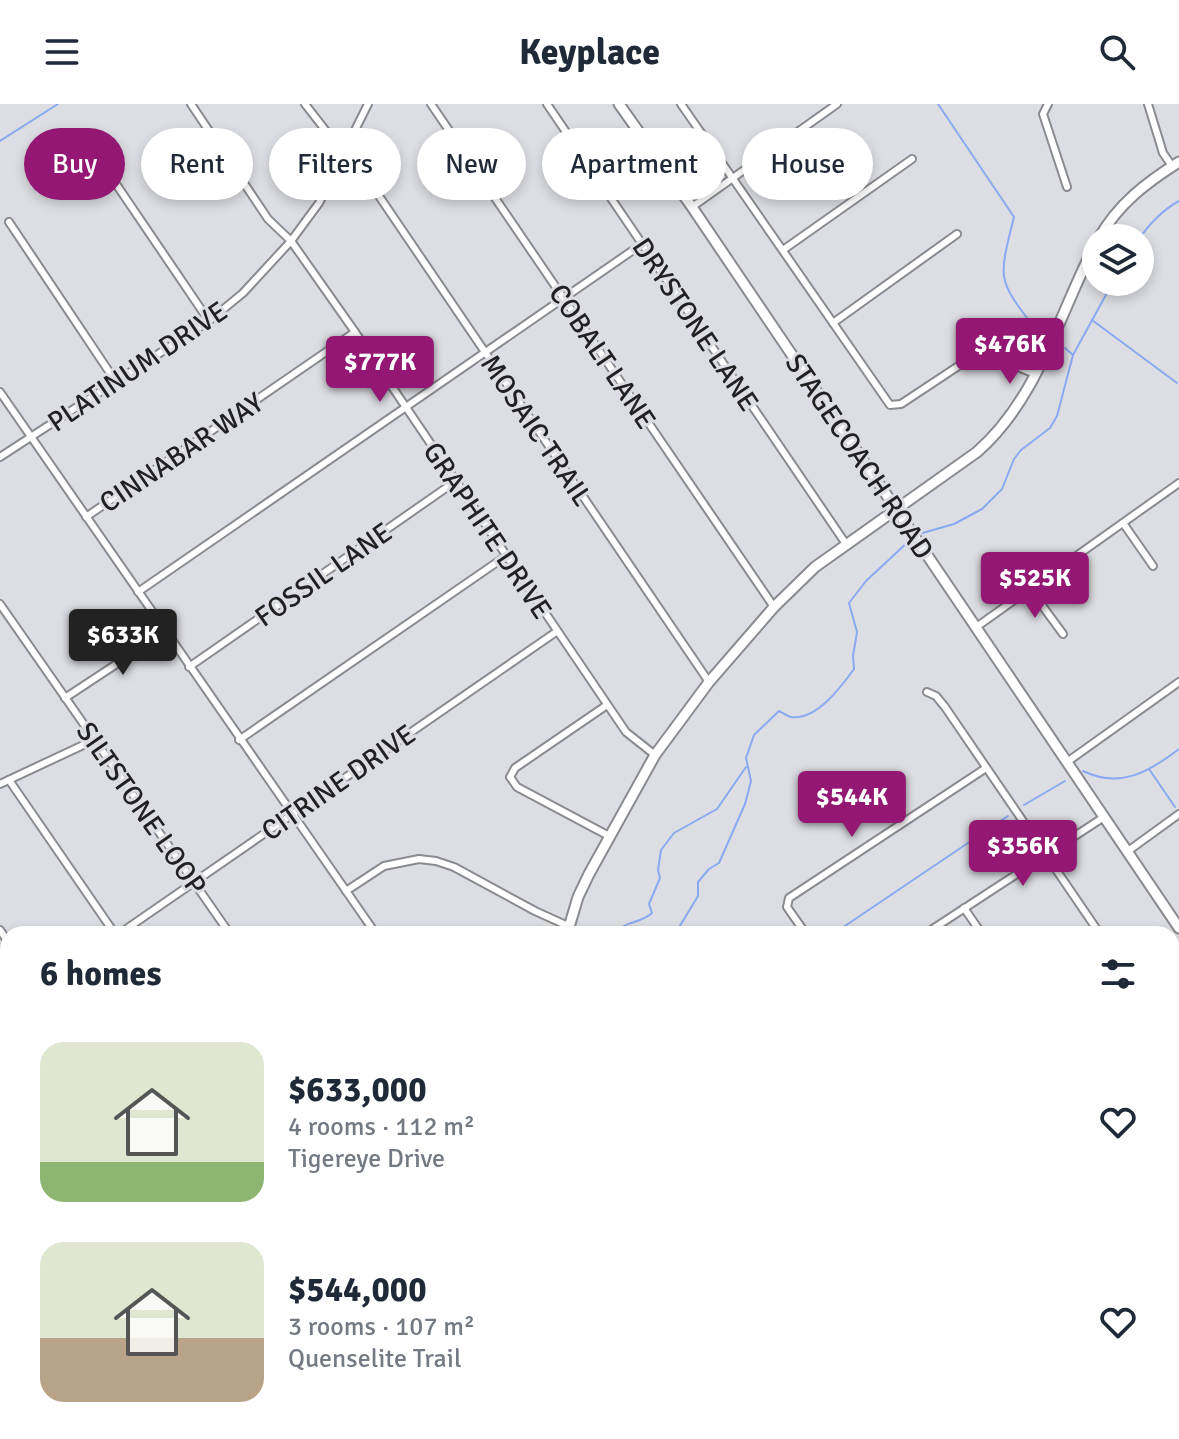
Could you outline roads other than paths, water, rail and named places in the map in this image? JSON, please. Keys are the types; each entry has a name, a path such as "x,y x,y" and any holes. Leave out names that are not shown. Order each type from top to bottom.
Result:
{"street":[{"name":"GRAPHITE DRIVE","path":"191,104 268,219 291,241 355,332 626,732 655,755"},
{"name":"MOSAIC TRAIL","path":"305,104 324,128"},
{"name":"PLATINUM DRIVE","path":"356,128 368,104"},
{"name":"COBALT LANE","path":"431,104 774,607"},
{"name":"DRYSTONE LANE","path":"547,104 846,544"},
{"name":"STAGECOACH ROAD","path":"619,104 692,207 1178,926"},
{"path":"692,207 837,104"},
{"path":"1048,104 1043,114 1067,187"},
{"path":"1108,224 1134,194 1175,164 1163,153 1148,104"},
{"path":"685,105 890,405 901,404 975,355 998,359 1035,374"},
{"path":"783,250 912,159"},
{"path":"125,197 209,321"},
{"name":"PLATINUM DRIVE","path":"0,457 209,321 243,293 291,241 320,200"},
{"name":"MOSAIC TRAIL","path":"382,200 709,682"},
{"path":"9,222 116,382"},
{"path":"833,323 957,234"},
{"path":"138,592 642,244"},
{"path":"569,926 578,897 655,755 709,682 774,607 815,567 991,440 1013,414 1035,374 1082,272"},
{"name":"CINNABAR WAY","path":"86,517 355,332"},
{"path":"0,392 370,926"},
{"name":"FOSSIL LANE","path":"189,667 456,481"},
{"path":"975,628 1179,483"},
{"path":"1123,523 1153,566"},
{"path":"239,740 506,556"},
{"path":"1030,589 1063,634"},
{"name":"SILTSTONE LOOP","path":"0,604 224,926"},
{"path":"65,698 165,632"},
{"name":"CITRINE DRIVE","path":"129,926 556,632"},
{"path":"1067,762 1179,682"},
{"path":"927,692 936,696 945,707 1094,926"},
{"path":"607,705 515,768 510,777 517,787 609,836"},
{"path":"0,784 94,740"},
{"path":"800,926 787,907 789,898 986,768"},
{"path":"9,780 111,926"},
{"path":"1128,851 1179,814"},
{"path":"937,926 1104,817"},
{"path":"346,891 384,866 419,859 436,861 454,867 561,926"},
{"path":"964,908 976,926"}],"waterway":[{"path":"0,141 58,104"},
{"path":"938,104 1014,217 1005,256 1005,280 1015,302 1039,334"},
{"path":"1151,224 1179,201"},
{"path":"919,534 954,524 982,509 1002,489 1021,450 1050,428 1057,416 1073,355 1105,296"},
{"path":"1092,320 1177,383"},
{"path":"1065,348 1073,355"},
{"path":"680,926 698,896 698,882 719,863 745,804 751,781 746,758 754,735 779,711 791,717 810,714 842,685 854,669 857,632 849,603 866,581 910,540"},
{"path":"1083,771 1097,776 1122,778 1157,765 1179,749"},
{"path":"626,926 652,913 649,904 660,878 661,850 674,833 717,809 746,767"},
{"path":"1149,769 1175,807"},
{"path":"1024,805 1065,781"},
{"path":"845,926 1008,816"}]}
